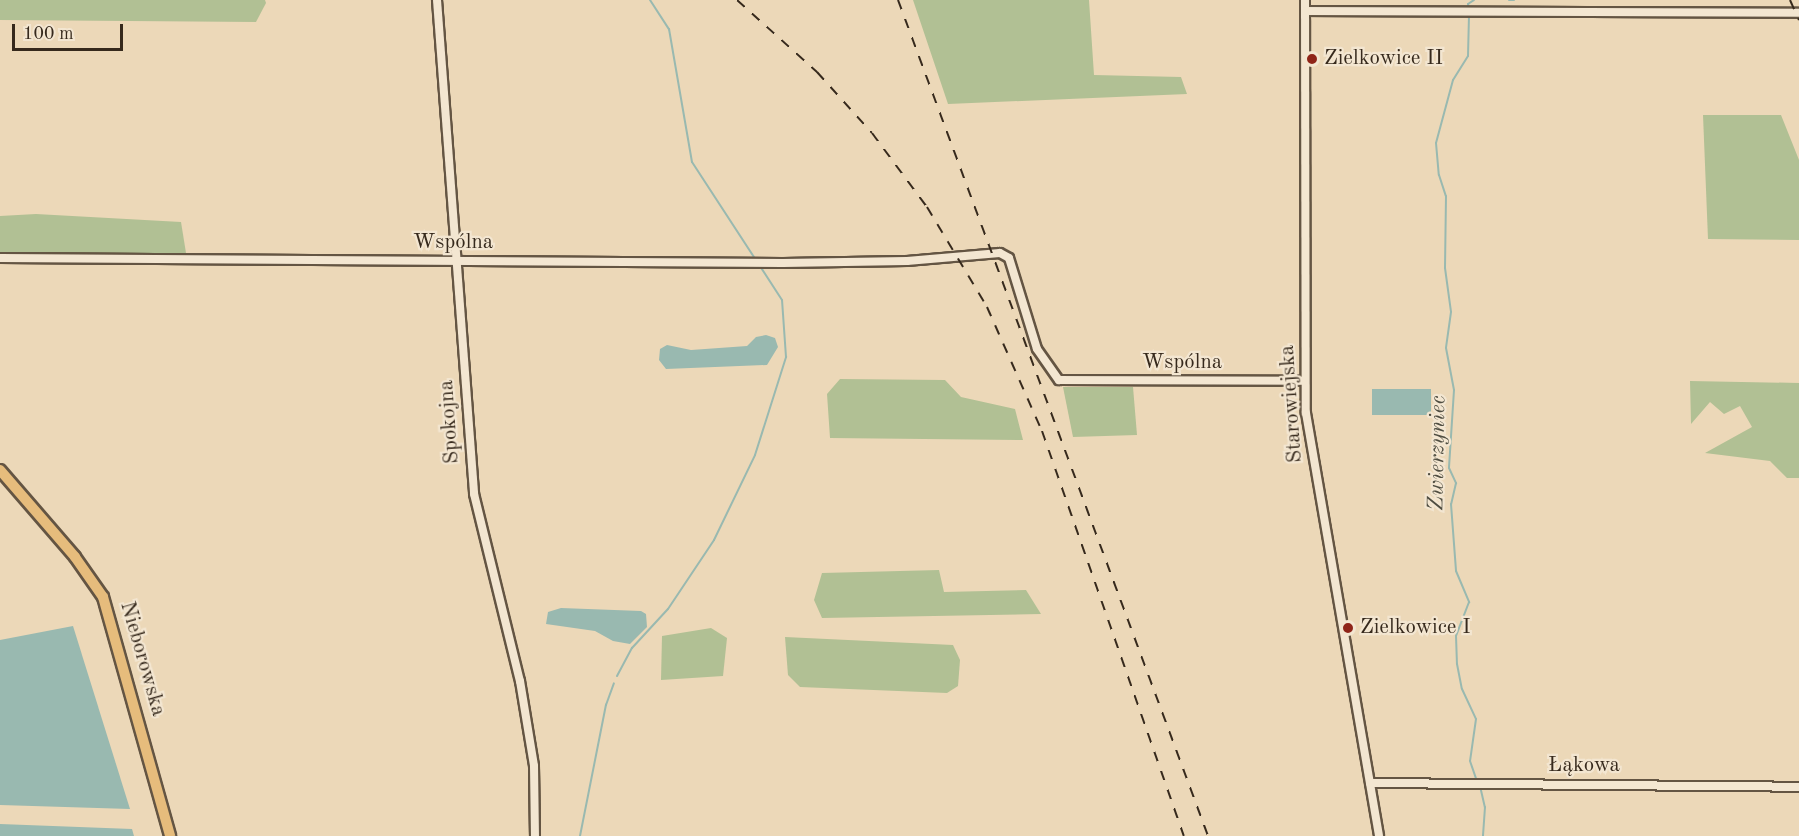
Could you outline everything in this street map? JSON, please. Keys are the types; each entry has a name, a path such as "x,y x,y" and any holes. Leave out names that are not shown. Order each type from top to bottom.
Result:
{"main road":[{"name":"Nieborowska","path":"0,470 75,557 104,597 170,836"}],"street":[{"name":"Spokojna","path":"437,0 474,494 520,681 534,766 535,836"},
{"name":"Starowiejska","path":"1305,0 1305,381 1311,447 1379,836"},
{"path":"1305,11 1797,13"},
{"name":"Wspólna","path":"0,258 907,261 1004,254 1009,258 1037,349 1059,380 1305,381"},
{"name":"Łąkowa","path":"1370,783 1799,786"}],"green space":[{"path":"0,0 265,0 266,3 256,22 0,20"},
{"path":"913,0 1089,0 1094,75 1181,77 1187,94 948,104"},
{"path":"1703,115 1781,115 1799,160 1799,240 1708,239"},
{"path":"36,214 181,222 186,253 0,256 0,216"},
{"path":"840,379 945,380 961,397 1015,409 1023,440 830,438 827,394"},
{"path":"1690,381 1799,383 1799,478 1787,478 1770,461 1705,453 1752,427 1740,406 1724,414 1710,402 1691,424"},
{"path":"1063,387 1133,387 1137,435 1073,437"},
{"path":"939,570 944,592 1026,590 1041,614 822,618 814,600 822,573"},
{"path":"711,628 727,638 723,676 661,680 662,636"},
{"path":"785,637 953,645 960,660 958,686 947,693 800,687 788,675"}],"water":[{"path":"766,335 775,338 778,347 767,365 666,369 659,360 660,349 667,345 691,350 747,346 756,337"},
{"path":"1372,389 1431,389 1431,415 1372,415"},
{"path":"561,608 641,611 646,614 647,627 630,644 613,641 595,631 546,624 548,612"},
{"path":"73,626 130,809 0,805 0,640"},
{"path":"0,824 132,829 134,836 0,836"}],"waterway":[{"path":"650,0 669,29 692,162 754,257"},
{"name":"Zwierzyniec","path":"1469,10 1468,4 1474,0"},
{"name":"Zwierzyniec","path":"1509,0 1514,0"},
{"name":"Zwierzyniec","path":"1469,15 1468,56 1453,80 1436,143 1439,175 1446,196 1445,268 1451,312 1446,348 1454,390 1449,468 1456,483 1451,504 1456,571 1469,602 1456,636 1457,664 1462,689 1476,719 1470,761 1477,781"},
{"path":"617,676 632,648 668,609 714,540 755,455 786,357 782,300 761,268"},
{"path":"580,836 606,705 614,683"},
{"name":"Zwierzyniec","path":"1480,786 1485,807 1483,836"}],"railway":[{"path":"737,0 817,72 872,133 927,207 987,307 1042,431 1184,836"},
{"path":"898,0 1208,836"},
{"path":"1790,0 1799,20"}],"place":[{"name":"Zielkowice II","path":"1312,59"},
{"name":"Zielkowice I","path":"1348,628"}]}
